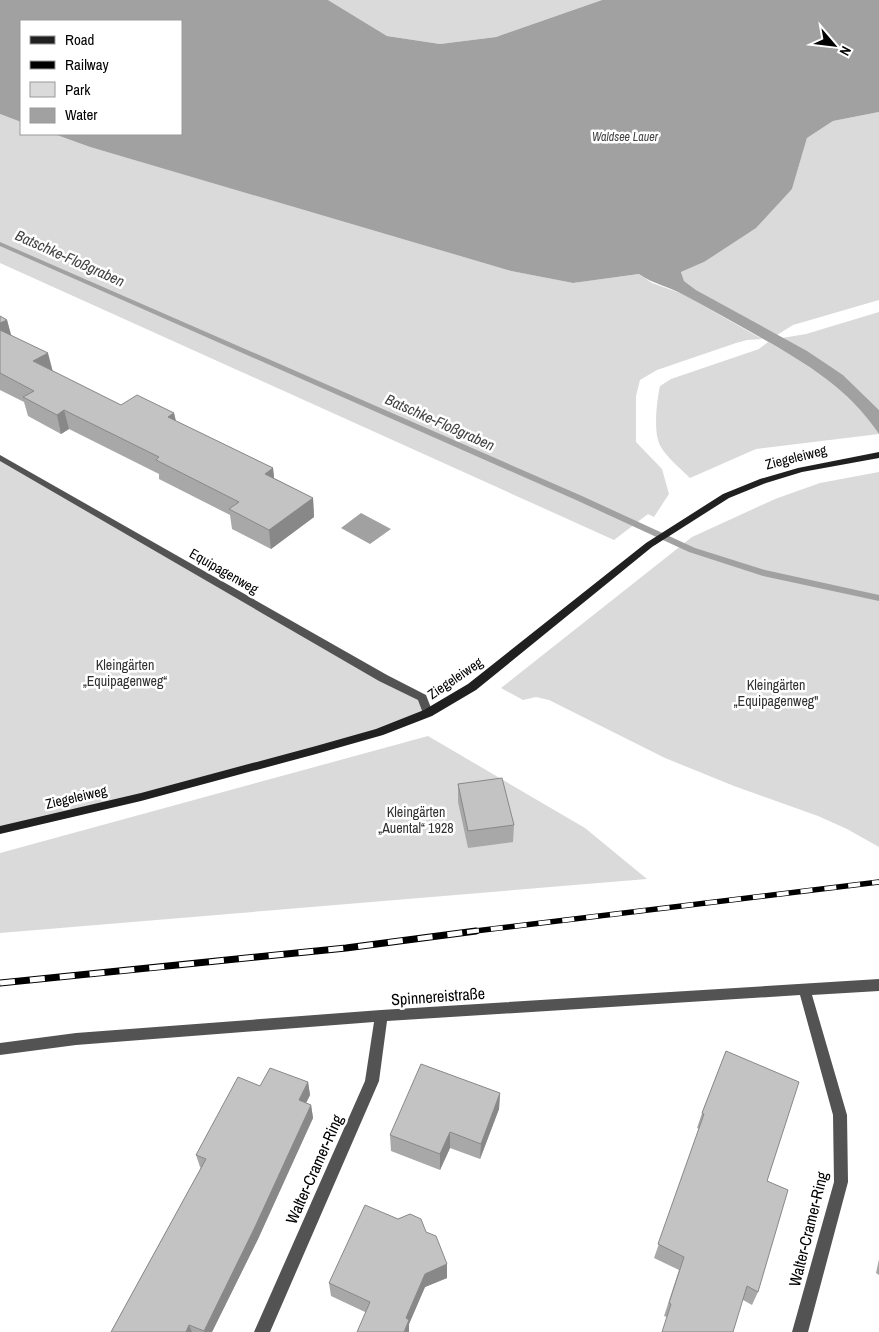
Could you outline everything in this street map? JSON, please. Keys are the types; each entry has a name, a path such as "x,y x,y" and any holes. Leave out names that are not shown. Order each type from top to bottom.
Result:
{"main road":[{"name":"Ziegeleiweg","path":"0,830 141,797 316,750 379,732 428,713 472,687 649,545 726,496 762,481 824,464 878,456"}],"street":[{"name":"Equipagenweg","path":"0,458 383,678 422,698 428,713"},
{"name":"Spinnereistraße","path":"0,1049 76,1039 382,1016 879,985"},
{"name":"Walter-Cramer-Ring","path":"800,1332 841,1182 840,1115 804,989"},
{"name":"Walter-Cramer-Ring","path":"262,1332 372,1082 382,1016"}],"green space":[{"path":"328,0 602,0 496,37 440,44 387,36"},
{"path":"879,112 879,300 793,325 777,335 696,290 684,281 681,272 704,262 792,189 807,138 833,121"},
{"path":"0,114 20,122 20,135 57,135 90,147 511,271 573,283 639,274 652,283 683,294 762,339 736,343 657,370 640,380 636,396 636,442 662,469 669,494 654,517 648,514 614,540 0,263"},
{"path":"879,312 879,410 843,375 782,338 806,334"},
{"path":"768,342 829,381 856,405 879,434 756,449 690,478 667,455 658,440 656,420 660,386 671,379 759,349"},
{"name":"Kleingärten „Equipagenweg“","path":"0,458 422,698 428,713 379,732 0,830"},
{"name":"Kleingärten „Equipagenweg\"","path":"879,472 879,847 847,829 818,816 734,786 665,758 549,700 536,697 523,700 501,688 692,537 775,499 820,483"},
{"name":"Kleingärten „Auental“ 1928","path":"428,736 585,828 647,879 0,933 0,853"}],"water":[{"name":"Waldsee Lauer","path":"0,0 328,0 387,36 440,44 496,37 602,0 879,0 879,112 833,121 807,138 792,189 756,228 704,262 681,272 684,281 696,290 807,351 843,375 879,410 879,434 852,401 821,375 769,342 678,292 639,274 573,283 511,271 90,147 57,135 182,135 182,20 20,20 20,122 0,114"},
{"path":"361,513 391,529 370,544 341,528"}],"building":[{"path":"0,316 7,320 0,323"},
{"path":"0,330 48,353 33,361 121,405 137,395 174,413 168,417 273,468 265,474 313,498 269,530 229,509 239,502 156,460 159,457 64,410 57,415 23,397 34,391 0,373"},
{"path":"502,778 514,825 468,831 458,784"},
{"path":"726,1051 799,1082 767,1181 788,1190 758,1292 747,1286 733,1332 662,1332 684,1257 658,1244 704,1114 702,1113"},
{"path":"421,1064 500,1093 481,1144 450,1132 440,1154 390,1135"},
{"path":"270,1068 308,1082 299,1100 311,1105 255,1227 204,1331 189,1325 186,1332 111,1332 206,1159 196,1155 238,1077 260,1086"},
{"path":"365,1205 398,1219 410,1214 421,1219 426,1232 436,1236 447,1264 425,1274 406,1318 409,1320 404,1332 357,1332 370,1302 329,1283"}],"waterway":[{"name":"Batschke‐Floßgraben","path":"0,244 579,498 692,550 763,573 879,598"}],"railway":[{"path":"467,932 879,882"},
{"path":"0,983 346,948 476,931"}]}
